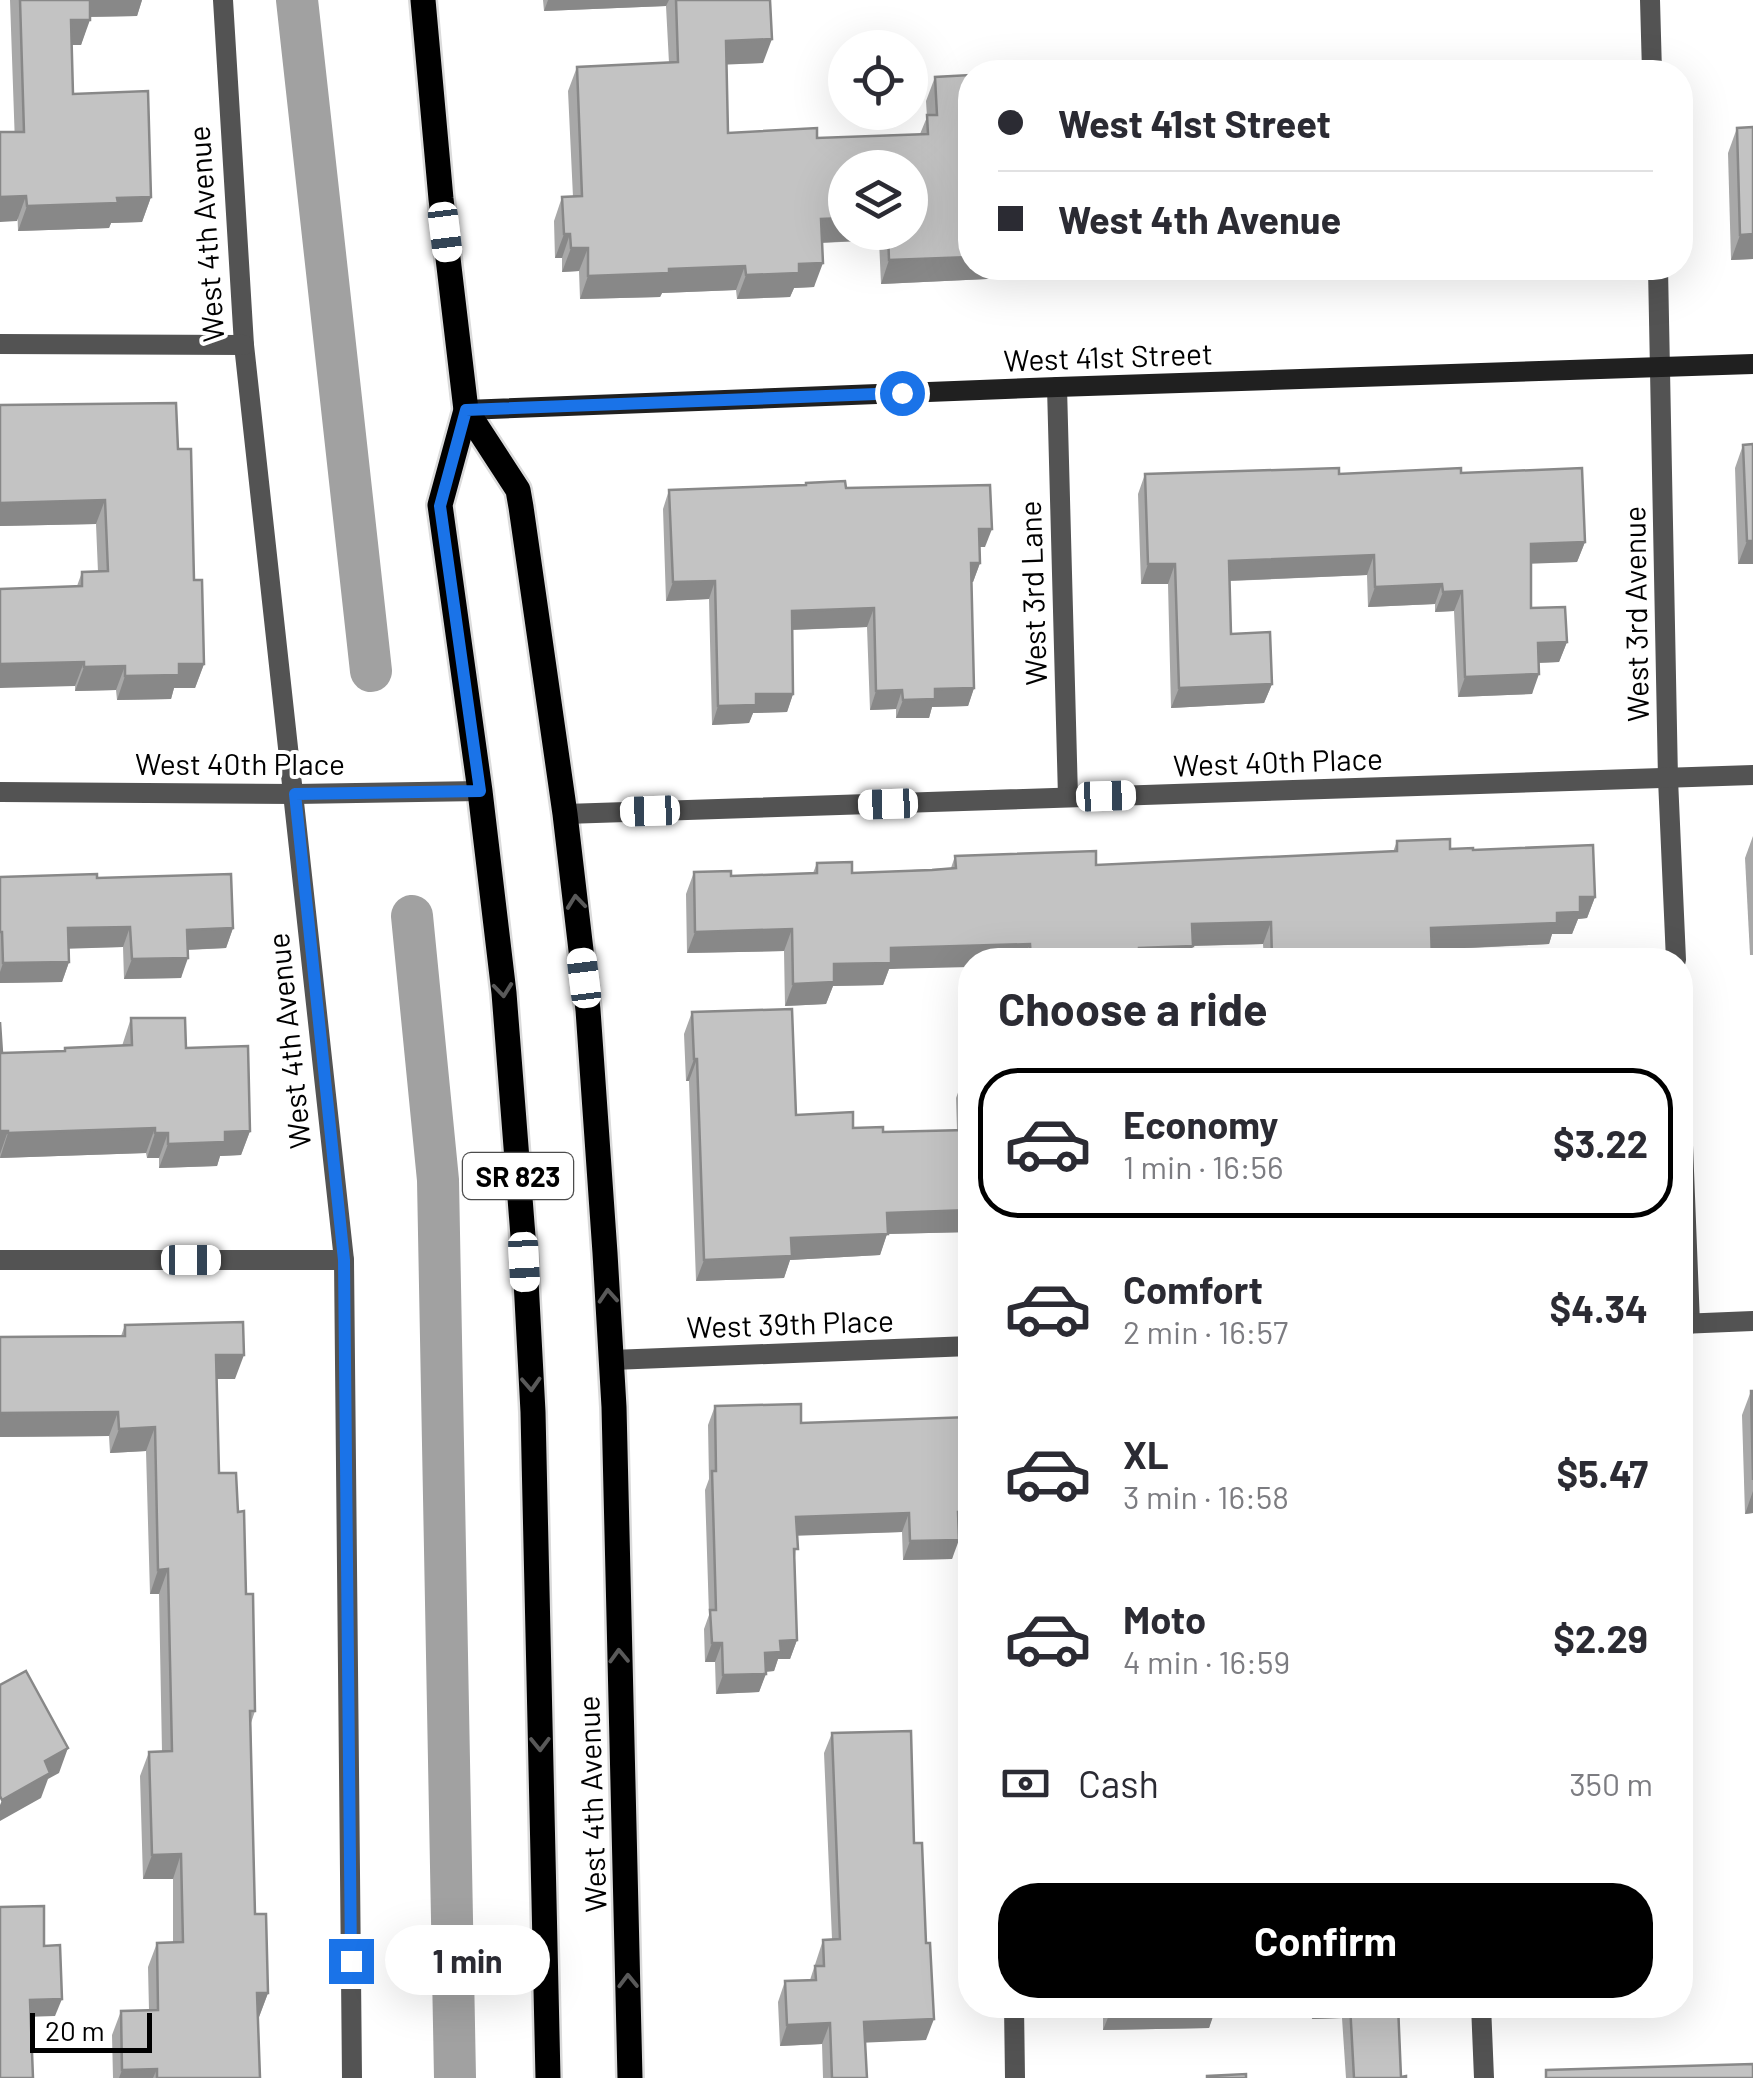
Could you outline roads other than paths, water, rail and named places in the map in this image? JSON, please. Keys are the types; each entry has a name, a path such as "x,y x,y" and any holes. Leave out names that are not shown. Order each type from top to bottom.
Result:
{"main road":[{"name":"West 4th Avenue","path":"423,0 466,410 440,506 504,993 524,1262 532,1412 548,2078"},
{"name":"West 4th Avenue","path":"466,410 518,490 565,814 588,1010 612,1360 630,2078"}],"street":[{"name":"West 4th Avenue","path":"223,0 244,345 344,1260 352,2078"},
{"path":"1650,0 1652,60"},
{"name":"West 3rd Avenue","path":"1658,280 1668,780 1675,948"},
{"path":"0,344 244,345"},
{"name":"West 41st Street","path":"466,410 1753,364"},
{"name":"West 3rd Lane","path":"1057,387 1068,797"},
{"name":"West 40th Place","path":"565,814 1753,775"},
{"name":"West 40th Place","path":"0,792 480,791"},
{"path":"0,1260 344,1260"},
{"path":"1693,1324 1753,1322"},
{"name":"West 39th Place","path":"612,1360 958,1346"},
{"path":"1014,2018 1015,2078"},
{"path":"1482,2018 1484,2078"}],"waterway":[{"path":"297,0 371,671"},
{"path":"412,916 438,1180 455,2078"}]}
